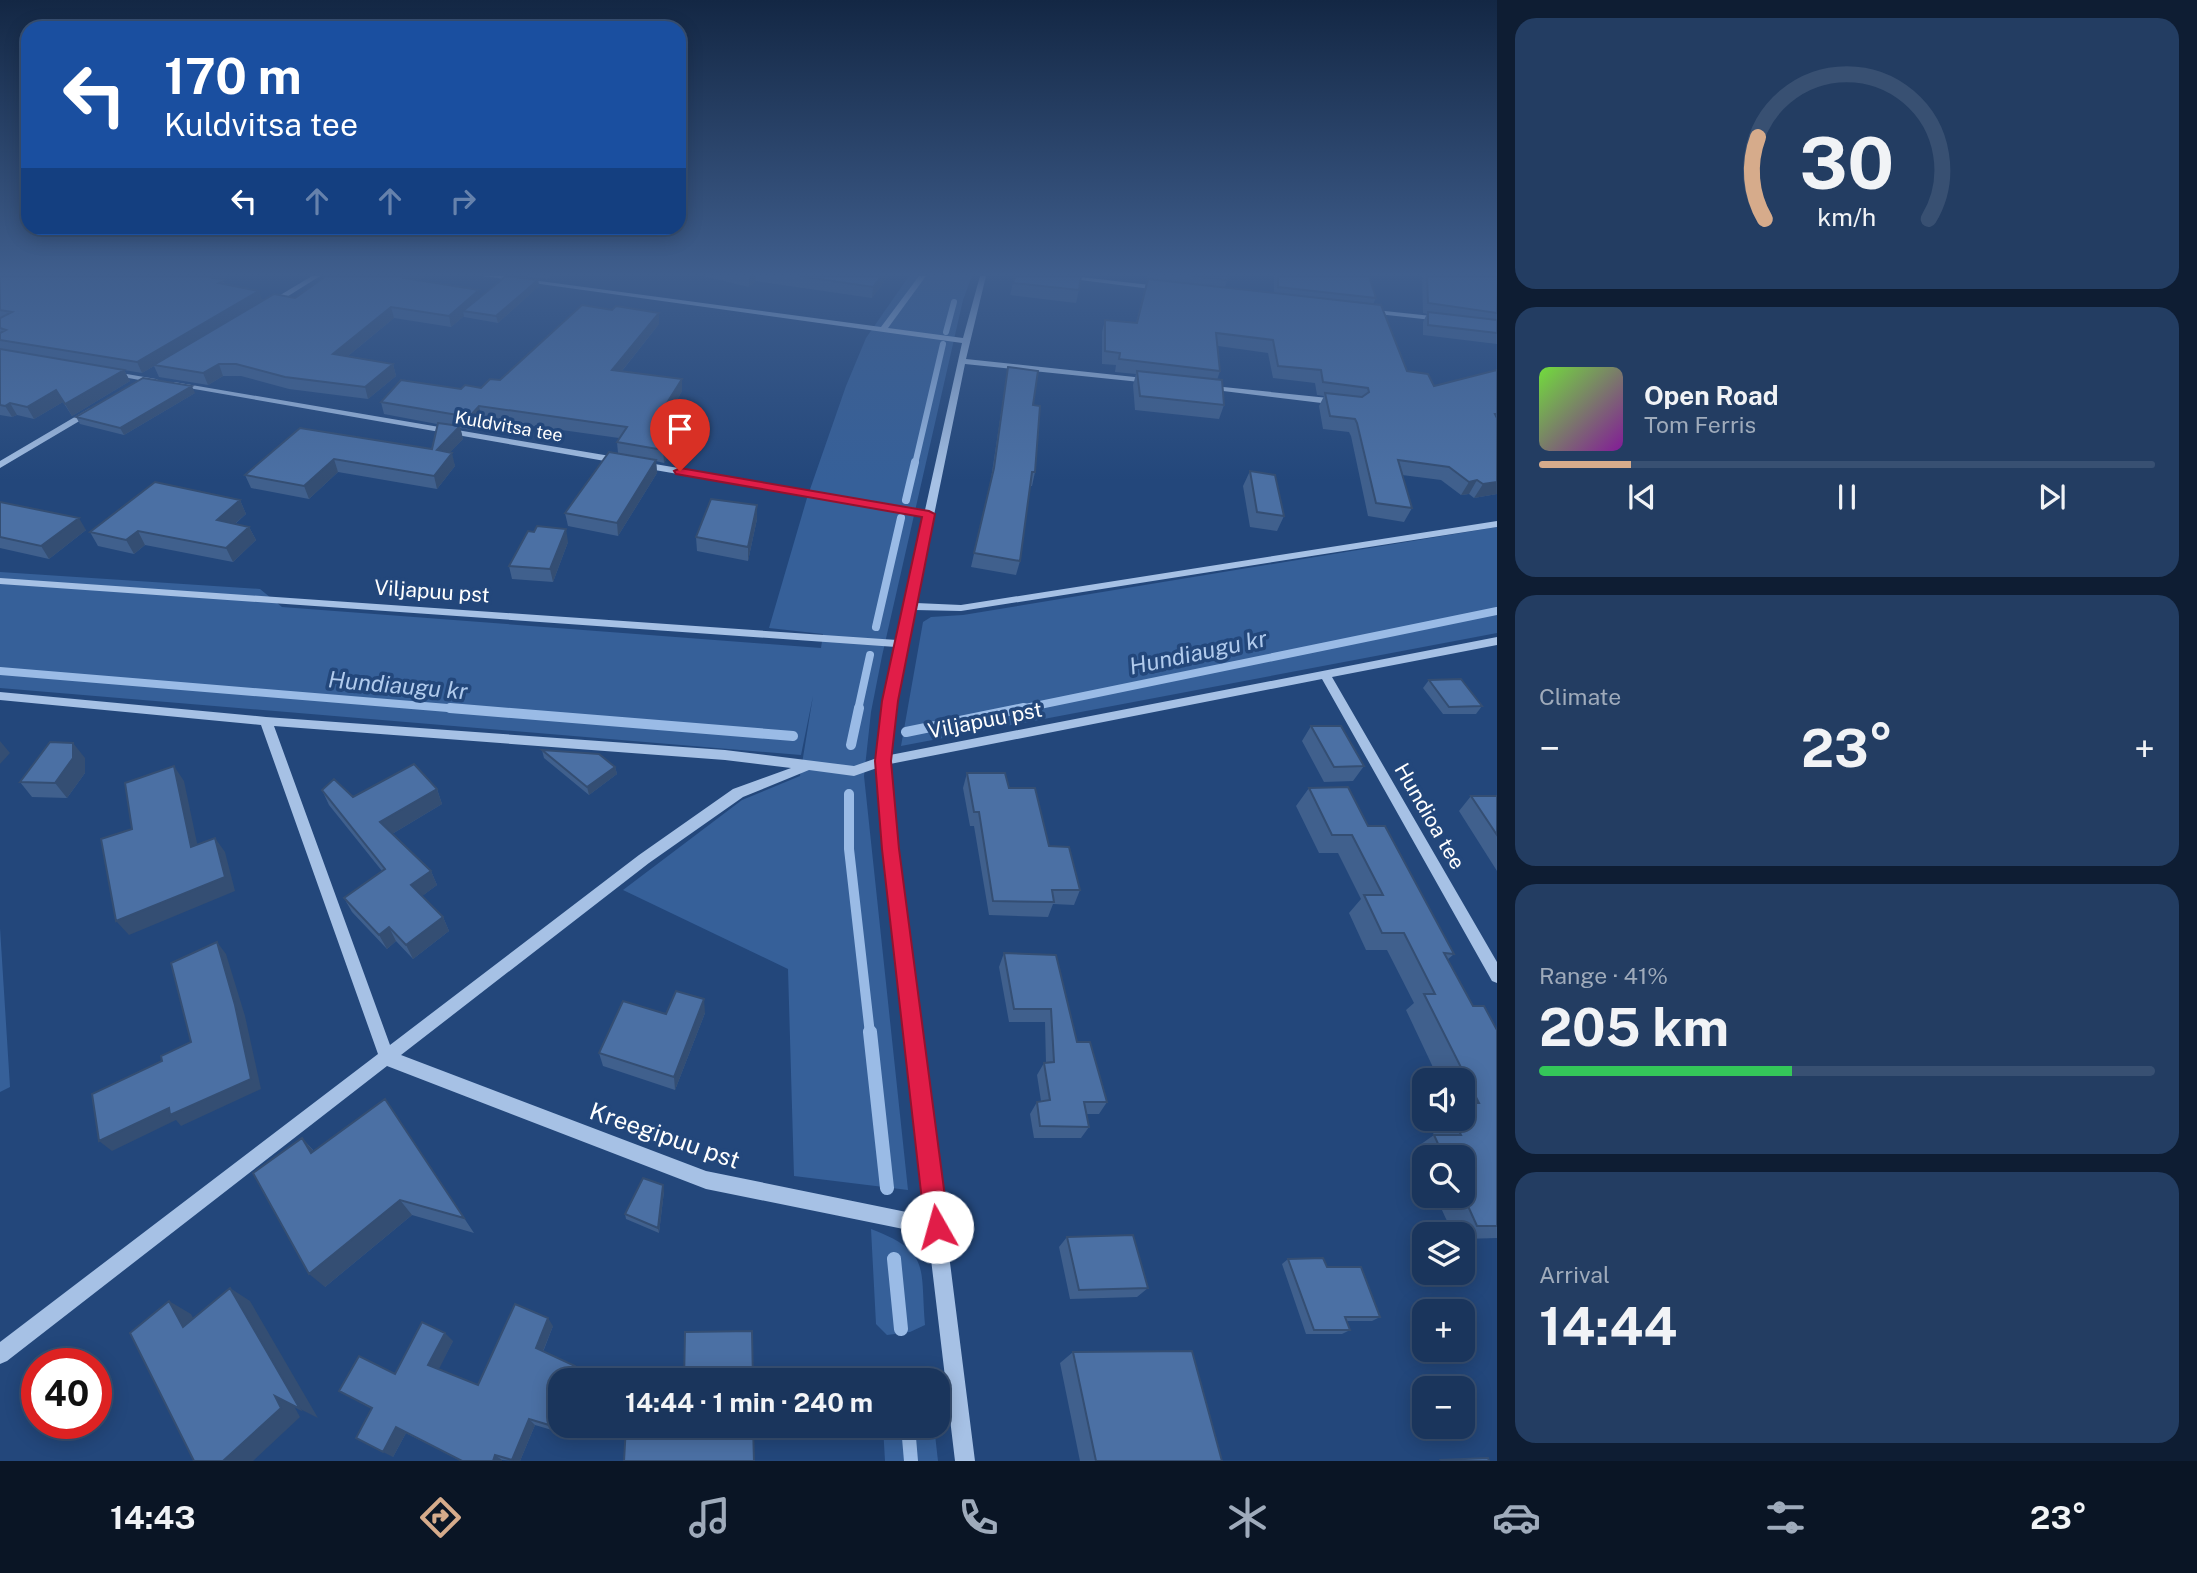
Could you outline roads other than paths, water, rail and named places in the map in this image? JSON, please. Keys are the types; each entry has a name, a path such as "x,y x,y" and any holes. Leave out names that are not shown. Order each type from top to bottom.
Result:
{"street":[{"path":"965,344 890,701 883,761 891,849 965,1461"},
{"path":"962,360 1166,383"},
{"name":"Kuldvitsa tee","path":"104,372 929,514"},
{"path":"132,386 155,372"},
{"path":"1193,386 1342,402"},
{"path":"0,465 96,407"},
{"path":"911,606 961,608 1497,524"},
{"name":"Viljapuu pst","path":"0,581 903,644"},
{"name":"Viljapuu pst","path":"0,696 266,721 725,755 854,771 883,761 1497,641"},
{"name":"Hundioa tee","path":"1326,676 1497,976"},
{"path":"266,721 387,1058"},
{"path":"0,1354 643,859 738,793 808,766"},
{"name":"Kreegipuu pst","path":"387,1058 706,1180 937,1227"}],"waterway":[{"path":"915,464 943,344"},
{"path":"906,500 915,462"},
{"path":"876,627 901,518"},
{"name":"Hundiaugu kr","path":"1015,710 1497,611"},
{"path":"858,710 870,655"},
{"name":"Hundiaugu kr","path":"0,671 472,710"},
{"name":"Hundiaugu kr","path":"450,708 793,736"},
{"path":"851,745 859,708"},
{"name":"Hundiaugu kr","path":"906,732 1024,708"},
{"path":"849,794 849,849 870,1034"},
{"path":"870,1032 887,1188"},
{"path":"894,1259 901,1329"},
{"path":"909,1438 911,1461"}]}
